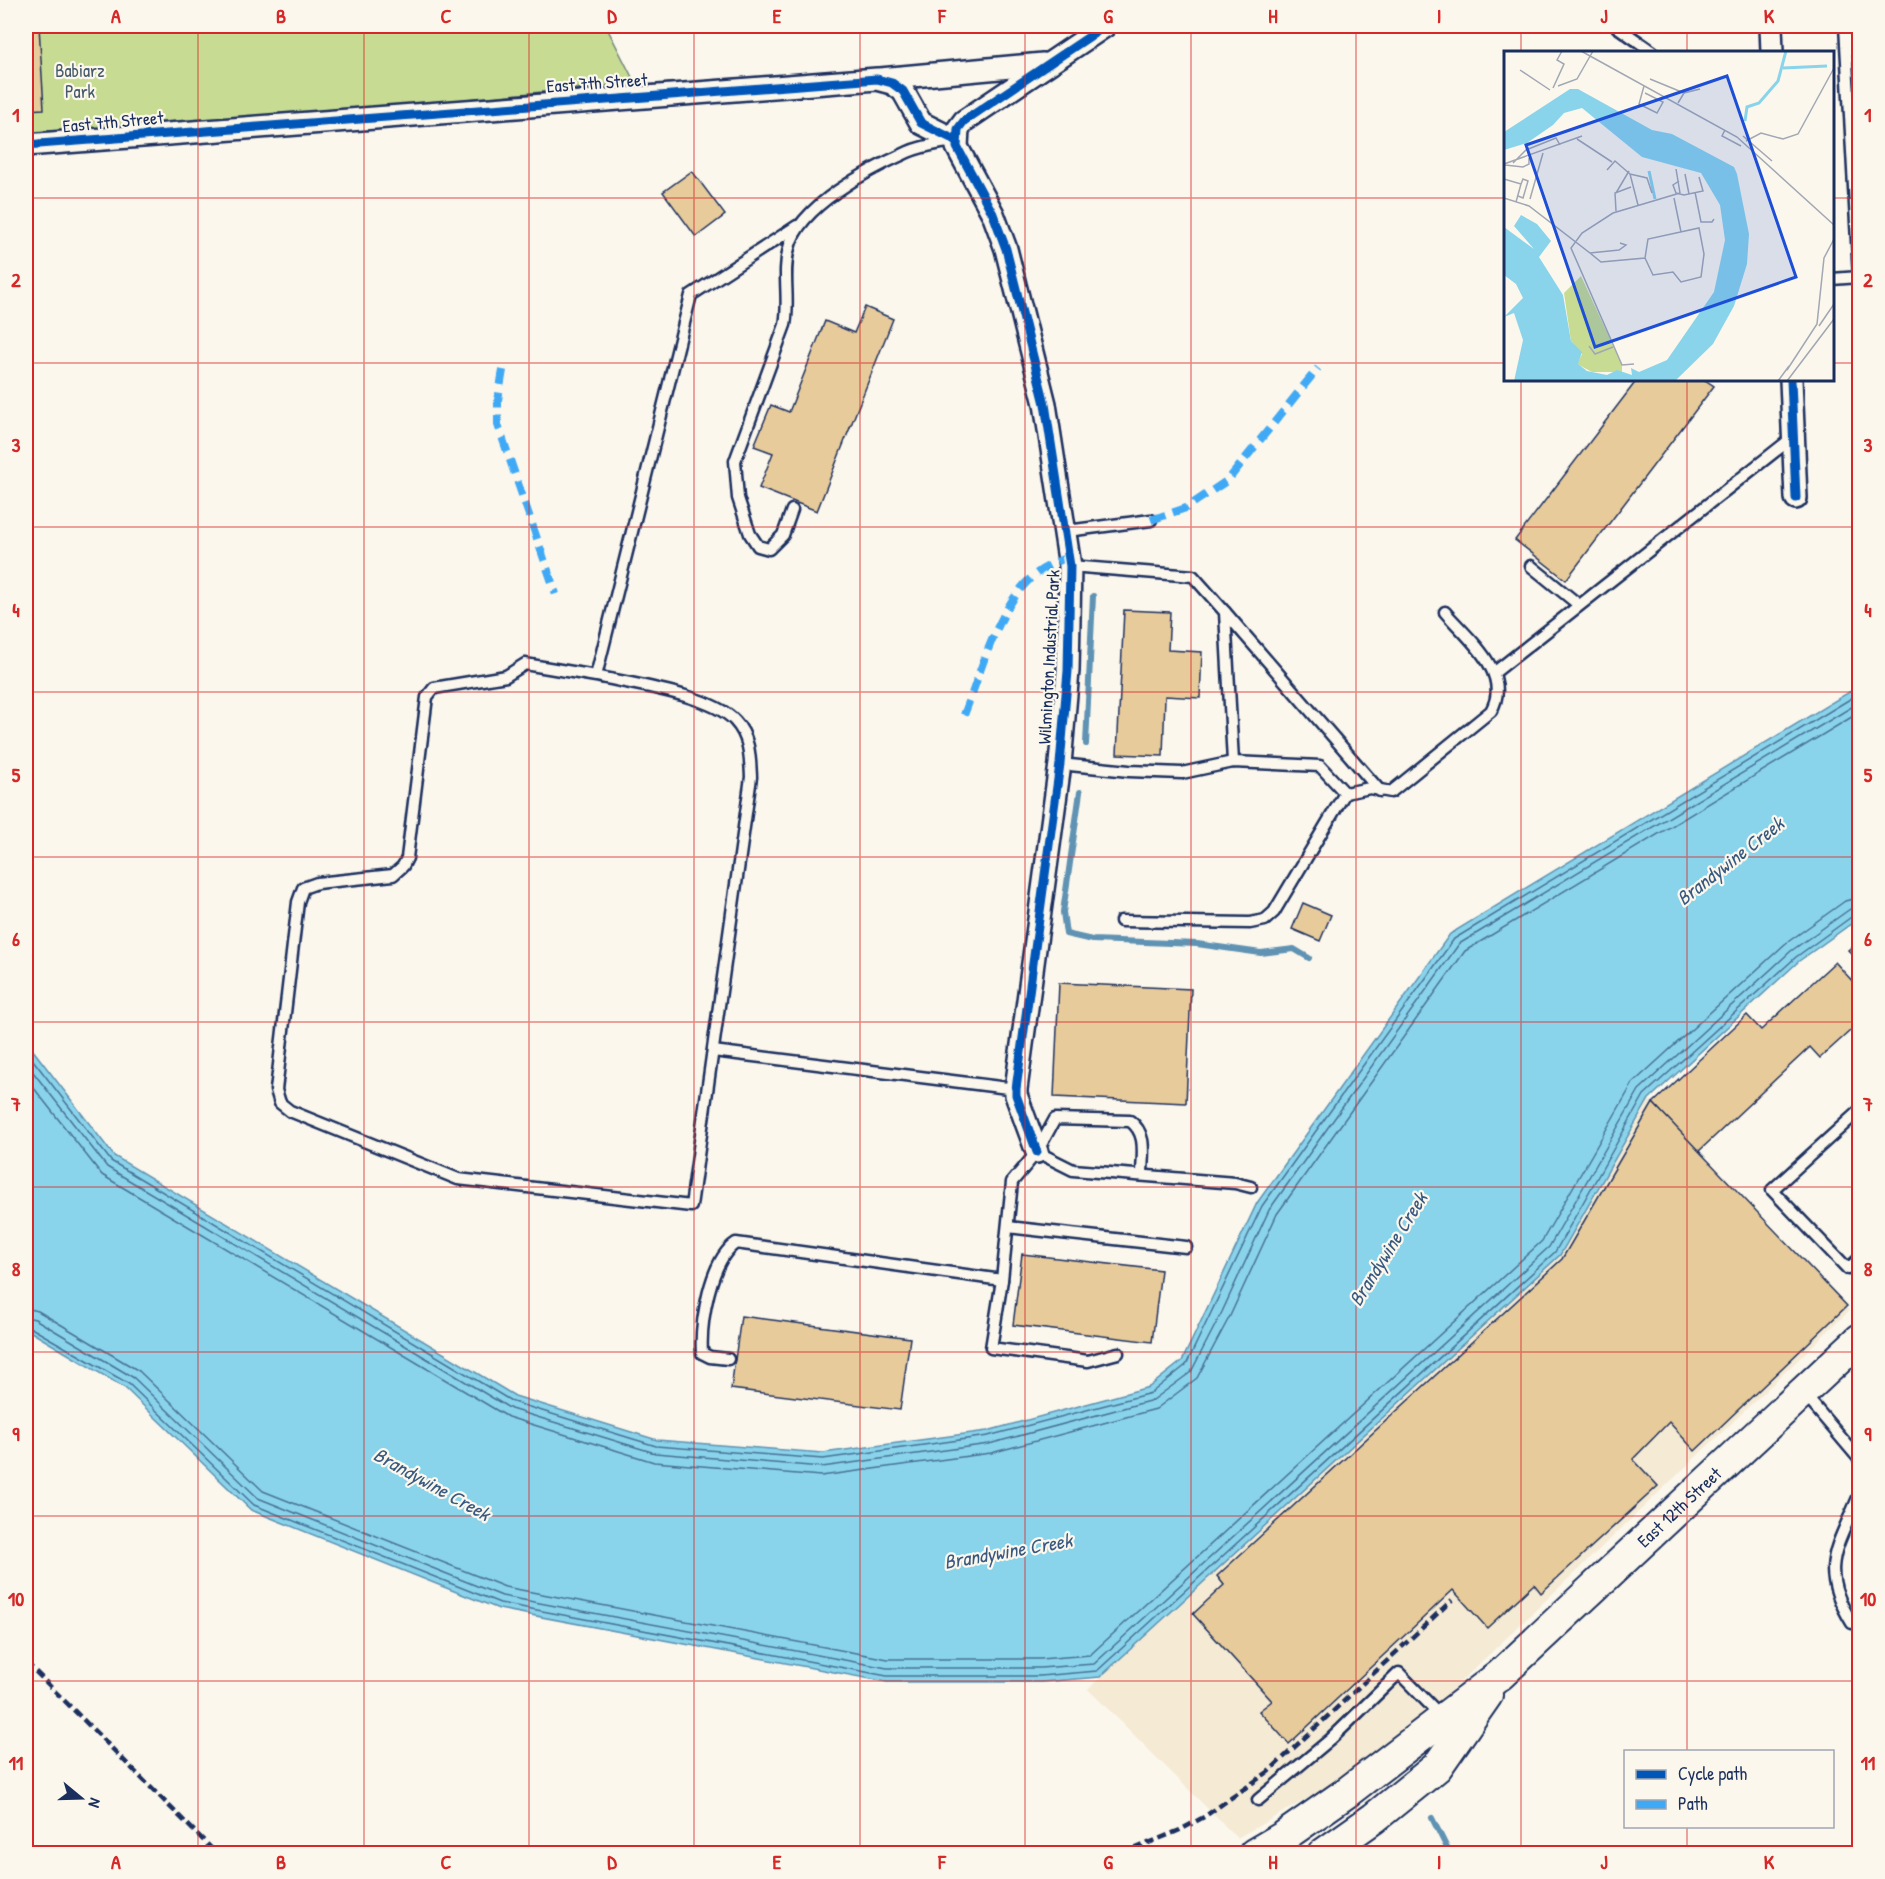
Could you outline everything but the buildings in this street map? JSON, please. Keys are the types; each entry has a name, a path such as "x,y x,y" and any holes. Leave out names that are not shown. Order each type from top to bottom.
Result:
{"main road":[{"name":"East 12th Street","path":"1254,1854 1284,1841 1500,1675 1860,1339"},
{"name":"East 12th Street","path":"1323,1854 1374,1818 1437,1767 1500,1675"}],"street":[{"name":"East 7th Street","path":"877,80 892,83 903,91 921,123 955,140 964,121 1105,26"},
{"path":"1771,26 1772,51"},
{"name":"East 7th Street","path":"26,145 877,80 1047,64"},
{"name":"Wilmington Industrial Park","path":"955,140 993,214 1006,249 1045,404 1067,531 1070,566 1068,671 1060,764 1016,1089 1037,1152"},
{"path":"1791,381 1796,498"}],"lane":[{"path":"1616,26 1652,51"},
{"path":"1834,279 1859,277 1845,26"},
{"path":"596,676 691,295 797,226 832,195 909,152 955,140"},
{"path":"792,510 777,544 770,549 758,546 742,514 735,480 735,461 785,325 788,308 786,266 789,247 797,226"},
{"path":"1495,672 1792,438"},
{"path":"1067,531 1151,520"},
{"path":"1070,566 1193,576 1380,791"},
{"path":"1531,566 1579,605"},
{"path":"1225,612 1233,762"},
{"path":"1121,921 1250,923 1265,920 1274,912 1345,793 1370,788 1391,792 1491,711 1498,693 1495,672 1445,612"},
{"path":"525,664 596,676 676,694 718,709 735,720 750,751 751,777 691,1206 458,1179 290,1111 280,1103 276,1090 297,902 303,888 317,883 393,875 403,866 407,858 428,697 434,688 506,676 525,664"},
{"path":"1060,764 1182,773 1233,762 1320,766 1345,793"},
{"path":"713,1051 1016,1089"},
{"path":"1860,1110 1772,1190 1848,1269 1860,1258"},
{"path":"1118,1353 1088,1361 992,1348 1012,1182 1037,1152 1055,1119 1130,1121 1139,1127 1143,1140 1142,1175"},
{"path":"1037,1152 1073,1170 1251,1187"},
{"path":"1008,1227 1186,1247"},
{"path":"728,1359 710,1357 702,1353 701,1339 714,1273 726,1250 736,1243 1002,1280"},
{"path":"1803,1392 1860,1460"},
{"path":"1852,1623 1836,1598 1831,1573 1837,1546 1860,1493"},
{"path":"1258,1800 1331,1739 1399,1673 1443,1718"}],"shaded area":[{"path":"1649,1099 1849,1311 1410,1730 1335,1783 1237,1838 1088,1689 1560,1255"}],"green space":[{"name":"Babiarz Park","path":"26,26 606,26 635,83 26,141"}],"water":[{"name":"Brandywine Creek","path":"1859,686 1859,918 1799,961 1649,1099 1560,1255 1100,1677 1041,1682 887,1682 499,1609 251,1510 125,1388 26,1329 26,1041 114,1156 515,1396 657,1440 823,1453 987,1431 1149,1387 1182,1361 1257,1203 1450,934"}],"waterway":[{"path":"1086,744 1093,596"},
{"path":"1080,792 1063,912 1066,934 1092,940 1197,944 1261,953 1294,949 1309,958"},
{"path":"1432,1818 1450,1854"}],"railway":[{"path":"1122,1854 1180,1830 1204,1817 1268,1772 1452,1600"},
{"path":"26,1662 217,1854"}],"marked path":[{"path":"1151,520 1186,508 1228,480 1318,368"},
{"path":"503,370 498,400 498,425 556,594"},
{"path":"964,715 993,638 1012,601 1037,573 1069,556"}],"cycle path":[{"path":"1037,1152 1016,1095 1016,1089 1060,764 1068,671 1070,566 1045,404 1006,249 993,214 957,147 958,129 964,121 1105,26"},
{"path":"26,145 877,79 892,83 903,91 921,123 955,140"},
{"path":"1791,381 1796,498"}]}
